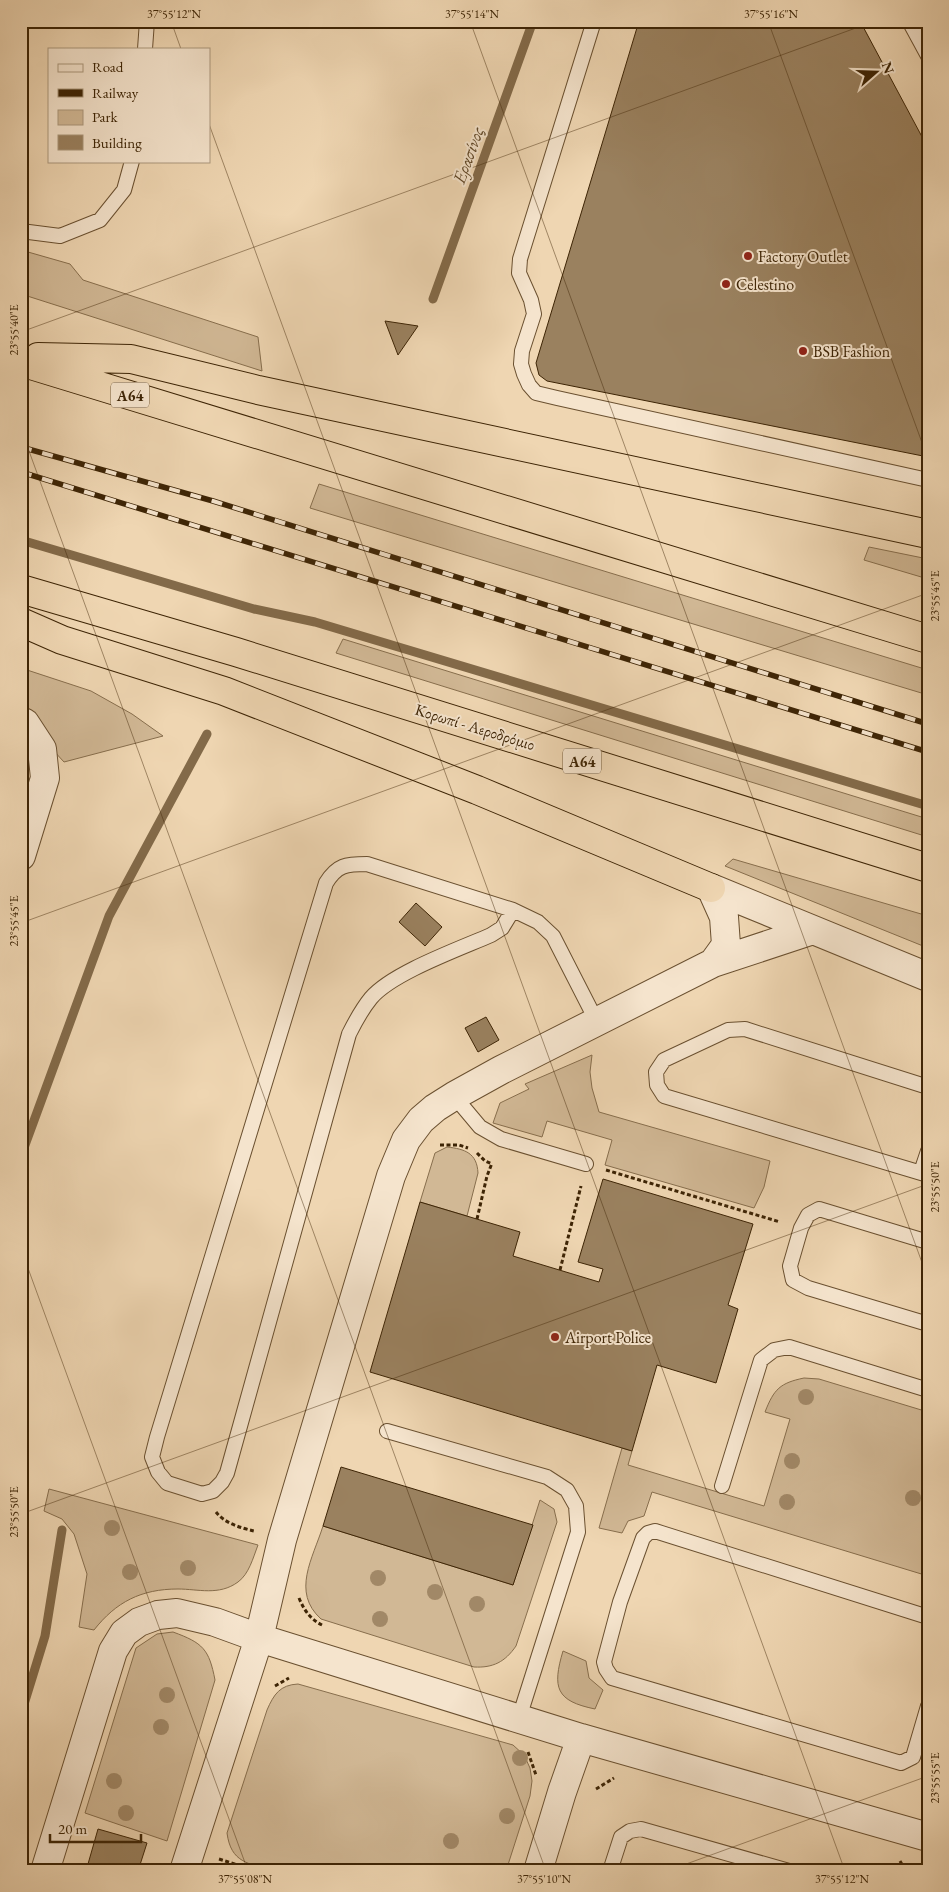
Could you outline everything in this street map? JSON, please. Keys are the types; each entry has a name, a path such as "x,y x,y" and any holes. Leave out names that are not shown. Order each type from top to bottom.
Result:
{"highway":[{"path":"21,357 131,359 267,392 928,534"},
{"name":"Α64","path":"21,362 928,639"},
{"name":"Κορωπί - Αεροδρόμιο","path":"21,588 245,655 928,868"},
{"path":"21,622 62,640 224,691 477,790 711,888"}],"street":[{"path":"21,721 25,723 42,749 45,778 21,856"},
{"path":"711,888 928,978"},
{"path":"711,888 724,917 726,946 713,963"},
{"path":"188,1860 259,1638 282,1540 391,1176 406,1140 416,1126 435,1108 501,1070 713,963 813,930"},
{"path":"45,1871 113,1651 124,1633 139,1622 158,1615 177,1613 215,1622 259,1638 581,1738 928,1837"},
{"path":"538,1871 581,1738"}],"lane":[{"path":"146,48 147,21"},
{"path":"594,21 520,259 520,273 531,300 534,314 522,351 521,364 529,385 536,393 557,398 928,480"},
{"path":"909,21 928,56"},
{"path":"21,231 60,236 100,220 124,190 132,162"},
{"path":"513,910 502,928 491,935 388,982 372,996 360,1014 349,1034 227,1473 214,1491 202,1494 167,1483 158,1472 152,1457 326,884 333,873 342,867 352,864 367,864 513,910 538,922 553,936 597,1022"},
{"path":"928,1087 745,1029 728,1030 664,1060 656,1072 657,1085 664,1096 924,1173 928,1151"},
{"path":"454,1096 472,1120 501,1139 586,1164"},
{"path":"928,1242 819,1208 808,1215 801,1228 790,1266 793,1280 808,1288 928,1324"},
{"path":"722,1486 761,1360 774,1350 789,1347 928,1390"},
{"path":"387,1431 547,1476 567,1490 576,1506 578,1532 519,1718"},
{"path":"928,1617 655,1531 648,1533 643,1538 620,1602 604,1662 606,1670 612,1678 901,1763 913,1757 928,1706"},
{"path":"610,1871 621,1836 630,1831 641,1829 789,1871"}],"path":[{"path":"477,1219 487,1176 501,1139"},
{"path":"560,1270 586,1164 801,1228"},
{"path":"202,1494 218,1516 238,1527 258,1532"},
{"path":"268,1691 280,1682 296,1676"},
{"path":"523,1746 535,1770 537,1783"},
{"path":"188,1860 257,1871"}],"green space":[{"path":"21,250 70,264 83,280 258,337 262,371 21,294"},
{"path":"319,484 928,670 928,695 310,508"},
{"path":"869,547 928,559 928,579 864,560"},
{"path":"343,639 928,819 928,837 336,653"},
{"path":"21,668 91,691 132,714 163,736 64,762 30,725 21,720"},
{"path":"733,859 928,916 928,948 725,866"},
{"path":"592,1055 590,1072 592,1088 599,1112 770,1161 764,1187 754,1208 605,1165 612,1140 547,1121 542,1137 493,1123 500,1103 529,1089 525,1084"},
{"path":"447,1147 469,1153 477,1166 478,1173 467,1216 420,1202 435,1153"},
{"path":"804,1378 819,1379 928,1412 928,1576 652,1492 644,1516 628,1521 622,1533 599,1528 622,1448 632,1451 628,1465 764,1506 790,1419 765,1412 779,1388 789,1382"},
{"path":"49,1489 258,1545 245,1575 231,1586 216,1590 178,1589 152,1591 120,1605 102,1620 94,1630 79,1627 87,1574 74,1534 62,1519 44,1511"},
{"path":"540,1500 554,1509 557,1522 516,1646 498,1663 474,1667 321,1619 312,1609 307,1598 307,1574 323,1526 513,1585"},
{"path":"173,1632 191,1640 203,1649 210,1661 215,1680 167,1841 85,1813 136,1648 157,1634"},
{"path":"563,1651 586,1661 589,1678 603,1690 595,1709 572,1702 560,1691 558,1675"},
{"path":"298,1684 513,1745 524,1755 530,1768 532,1781 530,1796 506,1871 273,1871 249,1863 237,1856 232,1850 227,1833 267,1710 278,1691 287,1686"}],"building":[{"name":"Factory Outlet","path":"639,21 860,21 928,148 928,457 547,381 539,375 536,363"},
{"path":"385,321 418,326 398,355"},
{"path":"416,903 442,927 425,946 399,922"},
{"path":"486,1017 499,1040 478,1052 465,1028"},
{"name":"Airport Police","path":"603,1179 753,1224 728,1305 738,1309 716,1383 657,1365 632,1451 370,1372 420,1202 520,1232 513,1256 599,1282 603,1269 578,1262"},
{"path":"341,1467 533,1525 513,1585 323,1526"},
{"path":"98,1829 147,1843 138,1871 86,1871"}],"waterway":[{"name":"Ερασίνος","path":"433,299 533,21"},
{"path":"21,540 254,609 315,622 928,806"},
{"path":"21,1156 109,916 207,734"},
{"path":"21,1714 45,1636 62,1530"}],"railway":[{"path":"21,447 213,501 928,724"},
{"path":"21,472 928,752"}],"place":[{"name":"Factory Outlet","path":"748,256"},
{"name":"Celestino","path":"726,284"},
{"name":"BSB Fashion","path":"803,351"},
{"name":"Airport Police","path":"555,1337"}]}
